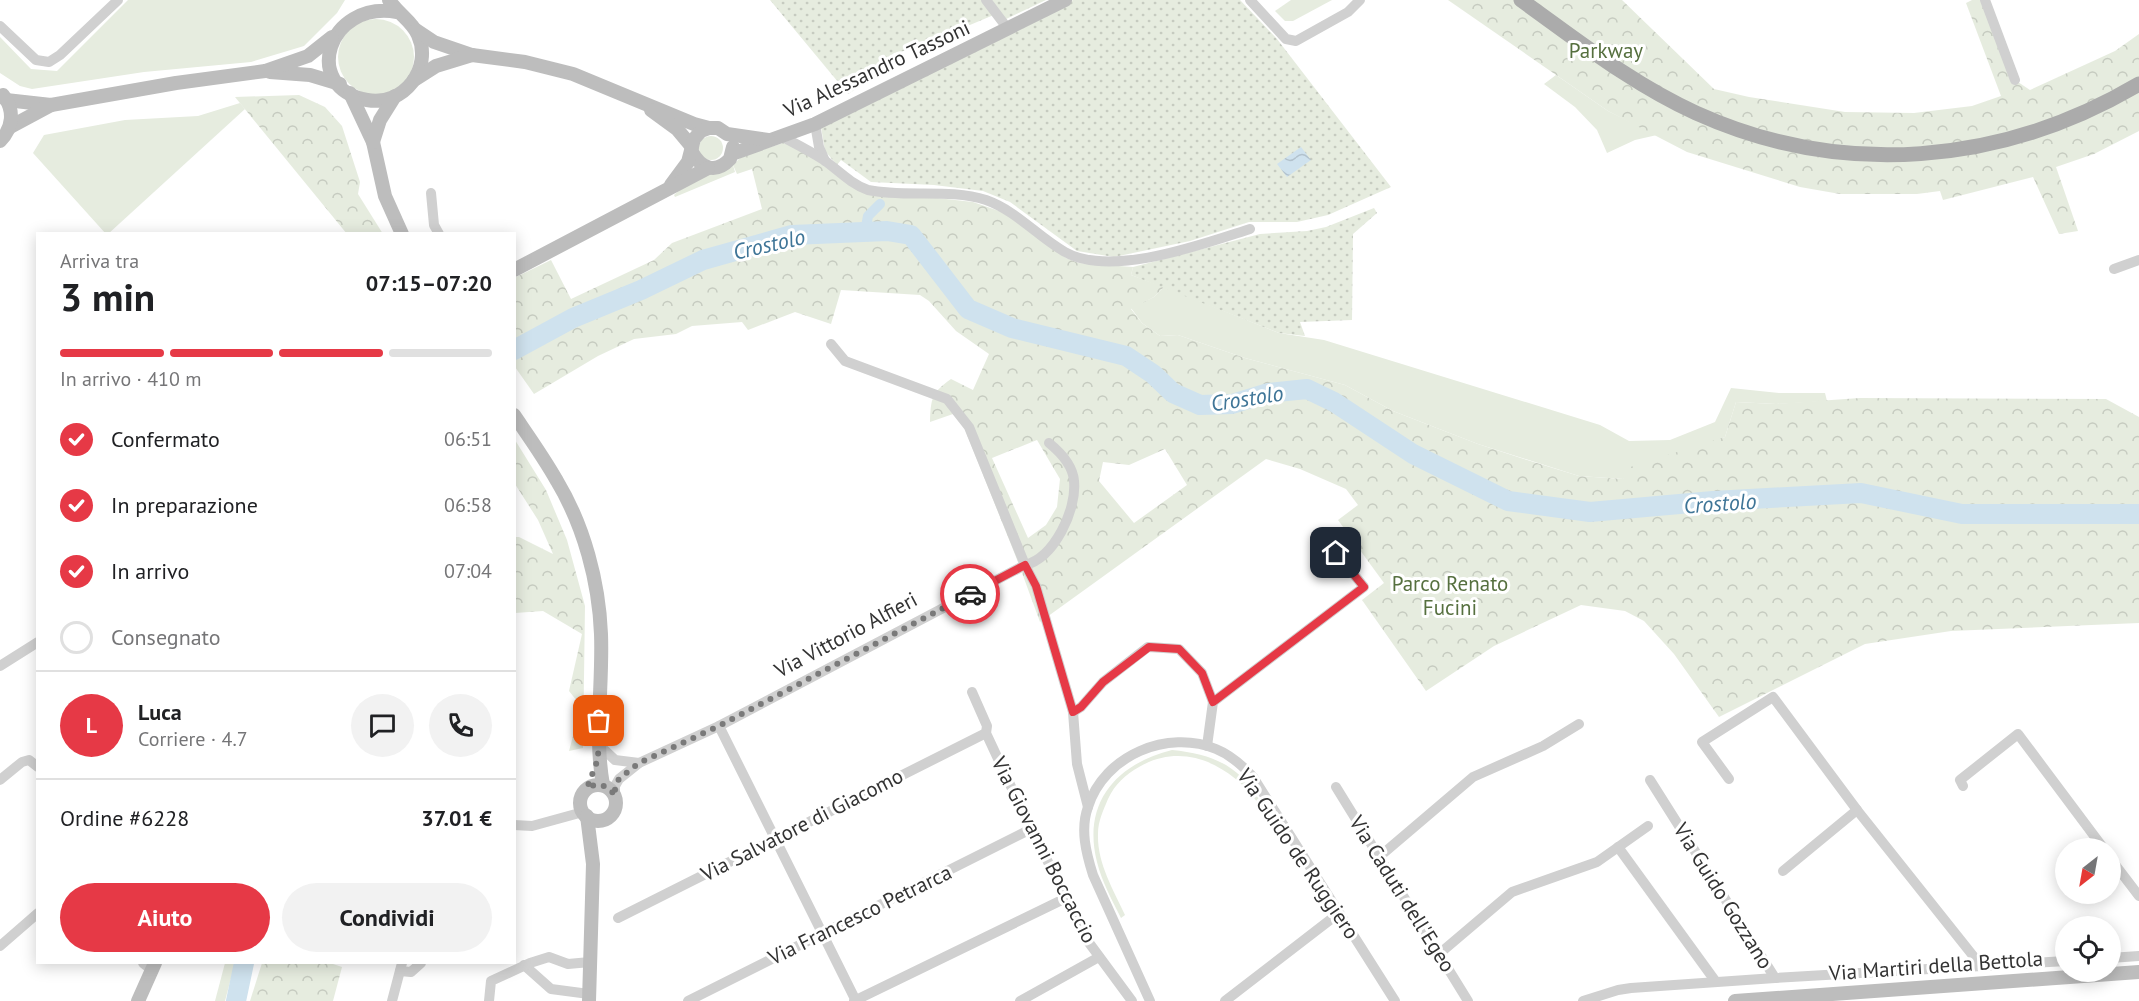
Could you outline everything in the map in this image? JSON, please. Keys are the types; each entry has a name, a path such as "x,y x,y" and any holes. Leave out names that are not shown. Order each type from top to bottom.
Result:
{"main road":[{"path":"1521,0 1630,78 1694,112 1737,130 1771,140 1830,152 1902,154 1959,150 1988,145 2046,129 2099,106 2139,84"}],"street":[{"path":"0,26 36,60 49,62 118,0"},
{"path":"265,71 310,75 367,100 377,101 406,90 421,66 422,51 416,30 397,12 389,0"},
{"path":"986,0 1008,29"},
{"name":"Via Alessandro Tassoni","path":"516,269 708,168 722,166 732,154 815,124 1065,0"},
{"path":"1250,0 1286,39 1296,41 1348,12 1360,0"},
{"path":"1985,0 2015,80"},
{"path":"397,12 358,6 339,24 332,37 329,62 335,78 345,89 373,142 385,196 401,232"},
{"path":"416,30 434,42 472,55 545,66 591,80 694,124 709,128"},
{"path":"0,141 10,127 51,105 176,83 265,71 308,56 332,37"},
{"path":"414,80 436,66 472,55"},
{"path":"3,96 51,105"},
{"path":"3,96 11,117 10,127"},
{"path":"373,142 380,120 395,96"},
{"path":"640,102 677,129 699,164 708,168"},
{"path":"815,124 819,147 825,161"},
{"name":"Via Alessandro Tassoni","path":"667,189 682,171 697,134 709,128 718,128 728,134 775,138"},
{"path":"728,134 732,141 732,154"},
{"path":"775,138 825,161 857,186 868,190 961,195 984,200 1006,209 1062,250 1084,260 1112,263 1147,257 1181,250 1250,229"},
{"path":"431,193 434,225 438,232"},
{"path":"2114,269 2139,260"},
{"path":"831,344 845,361 947,399 969,427 1025,565 1036,586 1073,712 1077,764 1088,807"},
{"path":"516,825 532,826 585,814 596,820 607,818 616,807 598,759 601,634 592,575 578,526 566,496 517,418"},
{"name":"Via Vittorio Alfieri","path":"608,789 615,786 635,763 719,726 1025,565 1035,562 1056,542 1071,508 1074,480 1063,455 1049,443"},
{"path":"1213,702 1364,587 1323,536"},
{"path":"0,666 36,643"},
{"path":"1073,712 1081,707 1103,682 1149,647 1179,649 1202,673 1213,702 1207,746"},
{"name":"Via Giovanni Boccaccio","path":"972,692 987,726 986,733 1087,940 1132,1001"},
{"path":"1729,779 1702,742 1773,697 1857,810 1982,967"},
{"path":"1379,856 1473,777 1543,746 1579,724"},
{"path":"719,726 855,1001 1066,898"},
{"name":"Via Salvatore di Giacomo","path":"618,918 986,733"},
{"path":"1963,786 1960,780 2018,734 2096,838"},
{"name":"Via Guido de Ruggiero","path":"1150,1001 1092,874 1084,832 1088,807 1104,778 1113,769 1137,752 1177,742 1207,746 1230,756 1253,777 1395,1001"},
{"path":"598,744 615,760 635,763"},
{"path":"524,965 551,989 589,997 593,864 585,814 580,799 587,788 598,759"},
{"path":"0,780 22,762 29,760 36,765"},
{"name":"Via Guido Gozzano","path":"1650,780 1774,978 2055,963"},
{"path":"587,788 592,785 608,789"},
{"name":"Via Caduti dell'Egeo","path":"1336,787 1468,1001"},
{"path":"1783,871 1857,810"},
{"path":"593,864 607,818"},
{"path":"1439,954 1512,892 1597,862 1648,826"},
{"name":"Via Francesco Petrarca","path":"688,1001 1031,829"},
{"path":"1618,847 1716,982"},
{"path":"2121,872 2139,896"},
{"path":"1226,1001 1339,913"},
{"path":"0,946 36,915"},
{"path":"2121,957 2139,956"},
{"path":"489,1001 491,981 524,965 549,957 568,964 590,962"},
{"path":"1020,1001 1099,957"},
{"path":"392,1001 401,967 411,972 420,964"},
{"path":"138,1001 150,966"},
{"name":"Via Martiri della Bettola","path":"1735,1001 2139,972"},
{"path":"1583,1001 1631,988 1774,978"},
{"path":"555,990 564,1001"}],"green space":[{"path":"128,0 345,0 337,13 304,46 251,62 144,72 32,89 20,86 0,73 0,37 31,69 57,71"},
{"path":"770,0 1046,0 1002,21 996,14 913,49 894,53 884,61 874,78 848,94"},
{"path":"1073,0 1240,0 1277,39 1391,187 1328,215 1297,222 1249,222 1190,241 1114,257 1077,251 1010,202 983,191 934,185 871,182 841,160 837,165 825,151 821,127 1012,33"},
{"path":"1291,0 1332,0 1293,21 1285,21 1275,11"},
{"name":"Parkway","path":"1448,0 1622,0 1714,89 1749,97 1845,112 1914,113 1972,106 2001,96 1966,3 1972,0 1985,0 2015,80 2030,90 2115,51 2139,34 2139,131 2094,154 2056,167 2078,231 2059,234 2033,177 1943,200 1940,191 1917,194 1840,194 1800,187 1687,152 1608,111"},
{"path":"376,19 391,22 403,30 411,42 414,57 411,72 403,84 391,92 376,95 361,92 349,84 341,72 338,57 341,42 349,30 361,22"},
{"path":"1556,75 1608,111 1657,135 1635,140 1607,153 1597,130 1575,107 1544,84"},
{"path":"299,95 325,107 342,126 360,182 358,194 382,232 345,232 235,97"},
{"path":"240,103 245,109 110,232 104,232 33,153 44,135 125,120 198,116"},
{"path":"711,136 716,137 722,143 722,153 716,159 711,160 706,159 700,153 699,148 700,143 706,137"},
{"name":"Parco Renato Fucini","path":"783,143 799,148 857,189 973,202 1005,213 1066,258 1079,263 1133,267 1131,275 1164,287 1154,297 1131,309 1142,323 1160,336 1178,335 1245,358 1345,385 1393,411 1478,444 1579,476 1623,479 1632,466 1725,437 1736,402 1776,404 1860,398 2106,399 2139,417 2139,623 1951,631 1865,644 1719,717 1674,654 1644,621 1625,611 1581,605 1494,646 1426,691 1362,600 1384,583 1338,520 1358,505 1346,489 1300,469 1266,459 1040,622 964,427 953,414 930,422 933,397 939,388 951,379 973,390 989,354 956,331 929,301 920,295 841,290 831,324 795,312 748,330 742,322 692,326 676,334 634,339 598,356 534,394 516,368 516,277 551,260 571,299 654,260 672,243 762,209 752,169 737,174 733,165 741,157","holes":["1037,440 1060,479 1057,507 1046,525 1028,538 992,458","1165,449 1187,485 1134,523 1099,481 1103,462 1129,465"]},
{"path":"733,165 735,172 675,197 677,192 688,184 707,174 720,173"},
{"path":"1374,208 1377,213 1353,234 1352,320 1300,322 1305,336 1279,333 1131,275 1133,267 1260,234 1307,231 1326,227"},
{"path":"1164,287 1279,333 1324,340 1600,425 1629,441 1670,440 1715,422 1731,388 1779,393 1825,393 1827,401 1776,404 1736,402 1725,437 1623,479 1579,476 1478,444 1393,411 1345,385 1245,358 1178,335 1160,336 1142,323 1131,308 1154,297"},
{"path":"516,442 546,490 567,540 585,606 583,748 569,751 581,706 569,691 582,634 543,611 516,613 516,537 553,554 538,520 516,486"},
{"path":"1172,750 1212,758 1223,764 1243,778 1260,801 1258,803 1247,789 1220,768 1189,757 1173,756 1156,760 1139,767 1125,777 1117,784 1108,799 1100,820 1098,834 1103,866 1125,915 1121,918 1104,884 1097,862 1094,841 1099,804 1108,789 1120,776 1152,756"},
{"path":"225,964 235,964 225,1001 215,1001"},
{"path":"262,964 333,964 342,967 333,1001 250,1001"}],"water":[{"path":"1301,147 1311,160 1287,177 1277,164"}],"waterway":[{"path":"865,232 868,216 880,204"},
{"name":"Crostolo","path":"516,349 573,318 641,290 703,260 792,235 887,231 911,235 968,309 1012,328 1126,356 1153,374 1173,393 1200,405 1232,404 1268,393 1307,389 1334,402 1413,454 1508,501 1590,512 1713,501 1861,493 1962,514 2139,514"},
{"name":"Crostolo","path":"236,1001 244,964"}],"way so far":[{"path":"599,721 598,759 587,788 592,785 603,785 615,796 615,786 619,779 639,763 719,726 970,594"}],"route":[{"path":"970,594 1025,565 1036,586 1073,712 1081,707 1103,682 1149,647 1179,649 1202,673 1213,702 1364,587 1336,553"}]}
